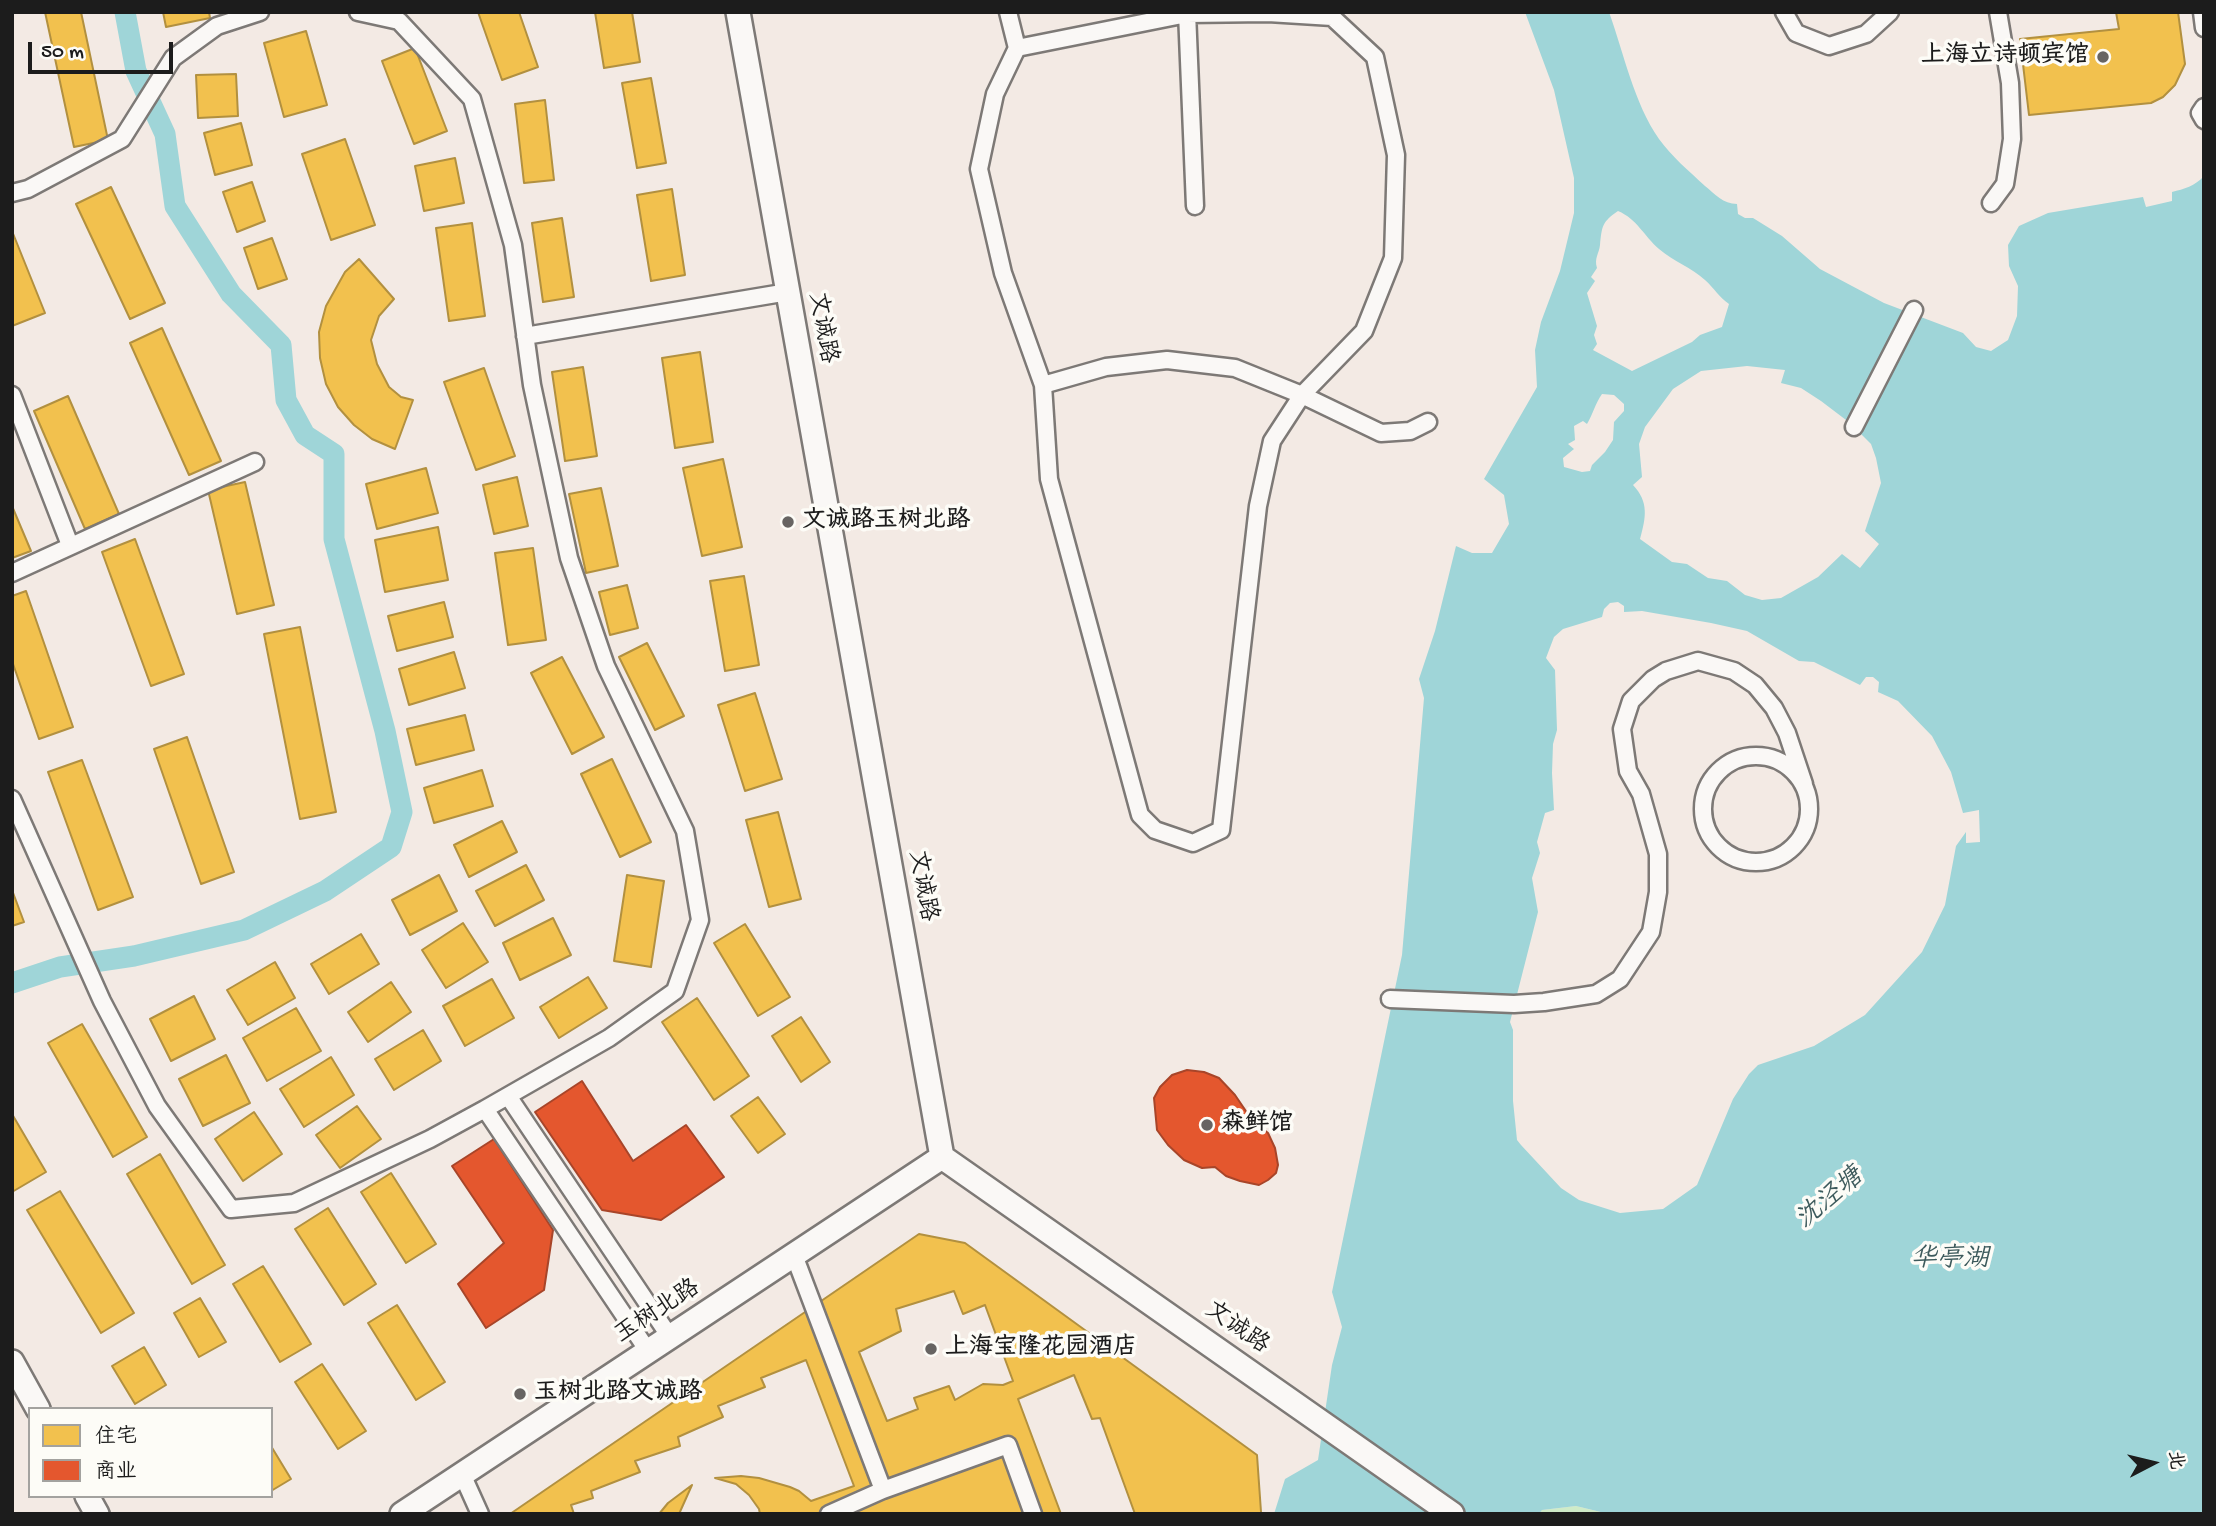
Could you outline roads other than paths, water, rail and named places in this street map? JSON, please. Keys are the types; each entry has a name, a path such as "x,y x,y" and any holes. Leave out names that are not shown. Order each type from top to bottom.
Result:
{"street":[{"path":"12,193 28,189 122,139 173,58 217,26 260,12"},
{"path":"12,799 102,1001 157,1106 231,1209 294,1203 430,1139 609,1038 675,991 699,919 685,831 606,666 569,558 532,385 513,245 472,99 399,21 358,12"},
{"name":"文诚路","path":"738,12 942,1157 1280,1391 1452,1514"},
{"path":"1008,12 1017,48 995,94 979,169 1003,273 1043,386 1049,480 1140,815 1155,830 1192,843 1221,830 1258,506 1272,441 1302,395 1364,331 1393,258 1396,155 1375,57 1332,17 1268,13 1187,13 1017,48"},
{"path":"1784,12 1796,33 1829,46 1866,34 1890,12"},
{"path":"1991,203 2005,184 2012,139 2010,83 1998,12"},
{"path":"2202,12 2204,28"},
{"path":"1187,13 1195,206"},
{"path":"2204,107 2200,113 2204,120"},
{"path":"525,336 788,292"},
{"path":"1854,427 1914,310"},
{"path":"1043,386 1106,367 1167,360 1235,368 1302,395 1381,433 1410,431 1428,422"},
{"path":"12,395 70,545"},
{"path":"12,573 255,462"},
{"path":"1390,999 1514,1004 1544,1002 1595,994 1620,979 1651,932 1658,892 1658,854 1641,794 1628,771 1622,729 1632,701 1653,679 1666,671 1698,661 1734,671 1755,685 1774,708 1787,733 1804,784 1809,801 1809,818 1803,834 1793,848 1778,858 1762,862 1744,861 1728,855 1715,844 1706,828 1702,810 1705,792 1713,776 1726,764 1743,756 1761,755 1778,759 1793,770 1804,784"},
{"path":"508,1096 670,1337"},
{"path":"485,1109 648,1352"},
{"name":"玉树北路","path":"402,1514 942,1157"},
{"path":"794,1255 883,1490"},
{"path":"12,1362 37,1407"},
{"path":"829,1514 883,1490 1008,1445 1033,1514"},
{"path":"462,1474 480,1514"},
{"path":"88,1498 97,1514"}],"water":[{"name":"华亭湖","path":"1525,12 1609,12 1636,94 1650,125 1669,152 1705,186 1723,200 1737,204 1738,214 1753,218 1782,236 1820,269 1884,303 1963,333 1976,347 1991,351 2008,340 2017,316 2018,286 2009,266 2008,245 2019,226 2048,213 2143,197 2146,207 2172,201 2172,192 2193,185 2204,176 2204,1514 1609,1514 1576,1506 1542,1510 1539,1514 1274,1514 1285,1479 1318,1460 1332,1365 1342,1327 1332,1292 1402,955 1424,698 1419,679 1435,631 1456,546 1472,553 1492,553 1509,524 1504,495 1484,479 1537,387 1535,350 1541,322 1560,271 1574,213 1574,178 1554,90","holes":["1618,211 1625,214 1659,249 1700,276 1729,304 1722,327 1700,335 1692,342 1632,371 1593,350 1597,344 1594,335 1597,326 1587,293 1595,281 1591,277 1597,268 1596,259 1602,229","1747,366 1785,370 1781,383 1801,388 1821,401 1850,423 1871,444 1881,483 1865,531 1879,544 1860,568 1842,554 1818,577 1781,598 1762,600 1745,595 1727,581 1708,578 1687,564 1672,562 1640,539 1645,510 1642,498 1633,485 1642,477 1639,444 1645,427 1673,389 1701,371","1602,394 1614,395 1624,404 1624,411 1614,422 1613,440 1590,471 1582,472 1564,467 1563,458 1574,449 1568,444 1575,440 1574,426 1583,421 1587,424","1618,602 1624,606 1624,612 1642,611 1747,631 1799,661 1814,662 1860,685 1866,677 1873,677 1879,682 1878,692 1898,701 1932,736 1951,772 1963,813 1979,810 1980,842 1966,843 1966,832 1956,846 1945,905 1922,952 1865,1015 1814,1046 1758,1065 1733,1099 1697,1185 1663,1209 1620,1213 1579,1200 1561,1188 1517,1140 1513,1101 1513,1030 1510,1022 1538,912 1532,878 1540,853 1537,842 1545,813 1554,810 1553,744 1557,730 1555,670 1546,658 1554,637 1563,629 1602,617 1604,609 1610,603"]}],"waterway":[{"path":"12,983 60,967 134,956 244,930 325,891 391,847 402,812 385,731 334,539 334,454 305,435 286,400 281,345 231,294 175,206 165,134 136,71 125,12"}],"place":[{"name":"上海立诗顿宾馆","path":"2103,57"},
{"name":"文诚路玉树北路","path":"788,522"},
{"name":"森鲜馆","path":"1207,1125"},
{"name":"上海宝隆花园酒店","path":"931,1349"},
{"name":"玉树北路文诚路","path":"520,1394"}],"water label":[{"name":"沈泾塘","path":"1831,1200"}]}
